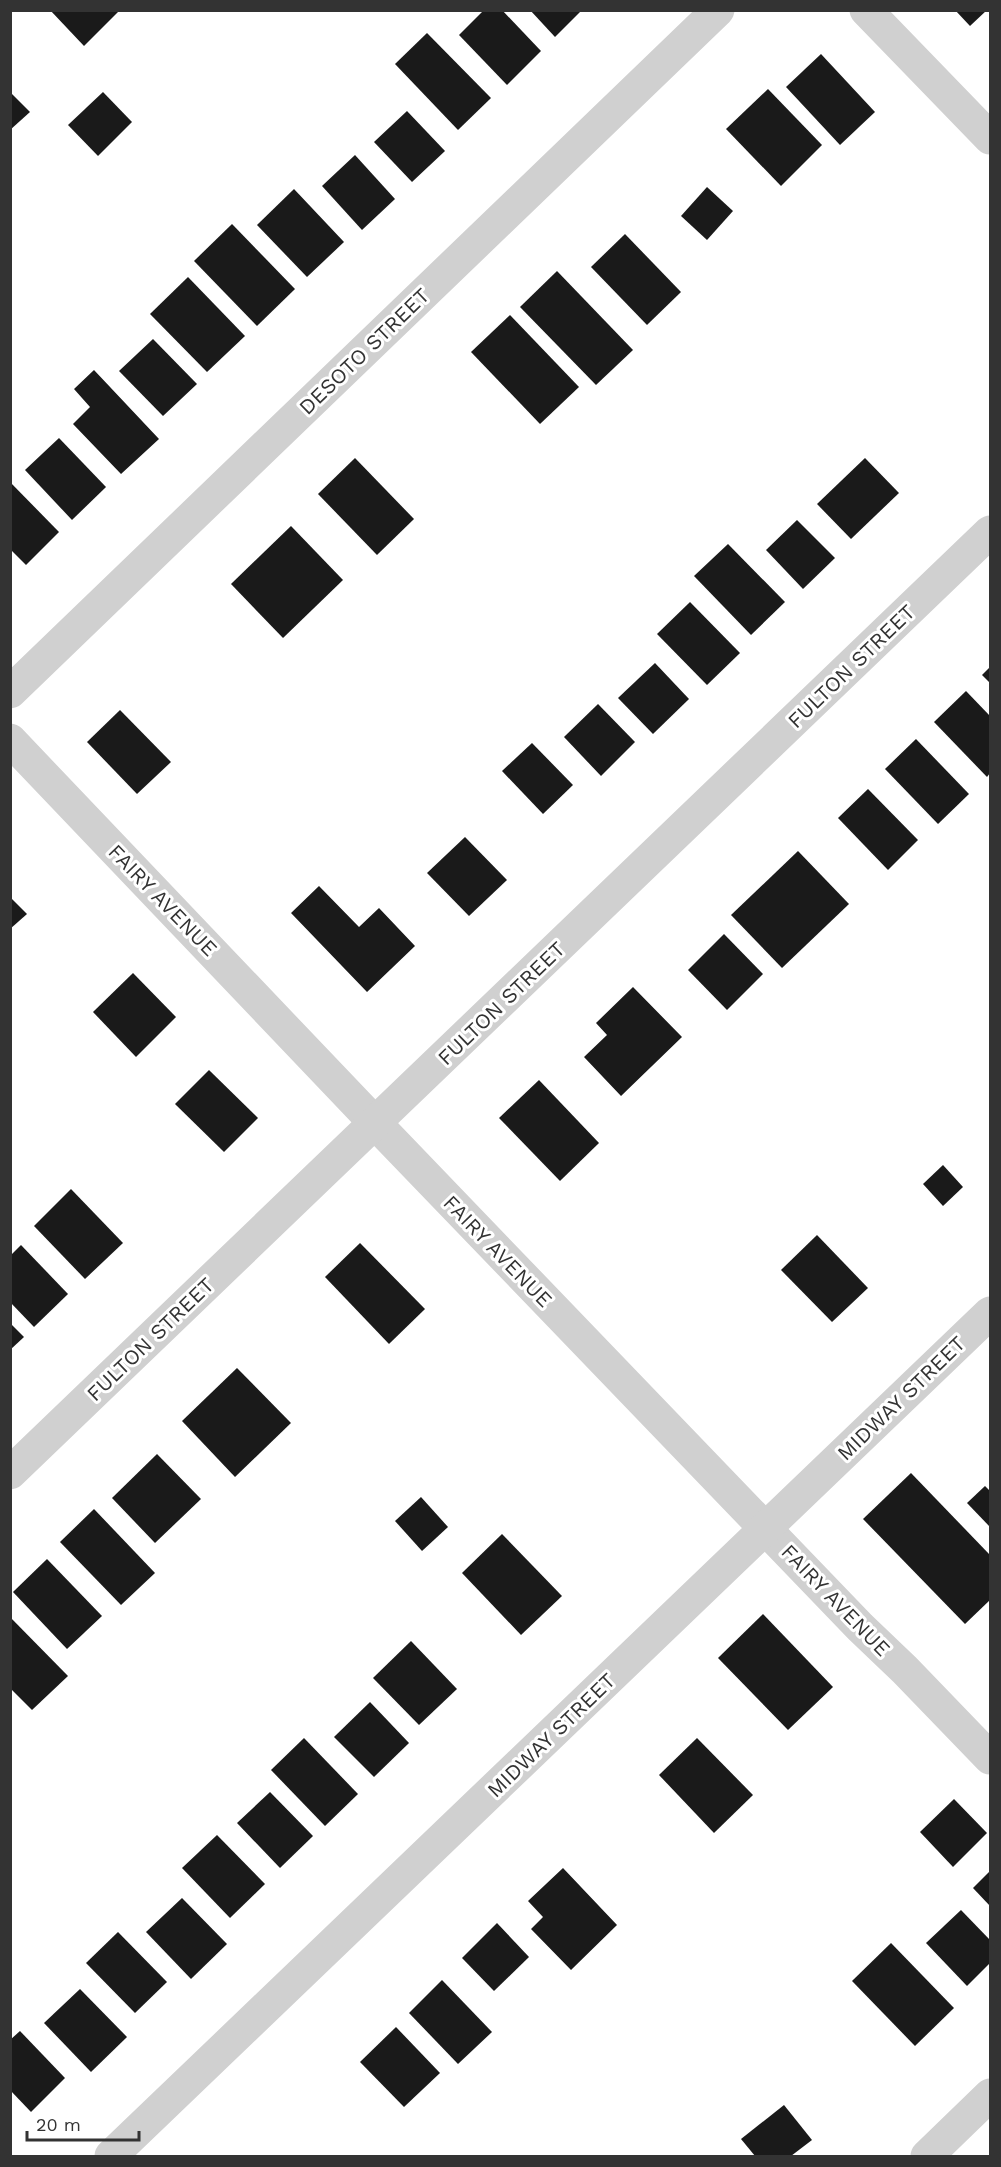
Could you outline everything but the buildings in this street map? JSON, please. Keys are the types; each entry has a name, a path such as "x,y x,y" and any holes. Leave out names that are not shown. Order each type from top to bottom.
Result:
{"street":[{"name":"DESOTO STREET","path":"10,692 718,10"},
{"path":"866,10 990,138"},
{"name":"FULTON STREET","path":"10,1473 990,532"},
{"name":"FAIRY AVENUE","path":"10,740 860,1627 990,1758"},
{"name":"MIDWAY STREET","path":"111,2157 990,1313"},
{"path":"927,2157 990,2095"}]}
